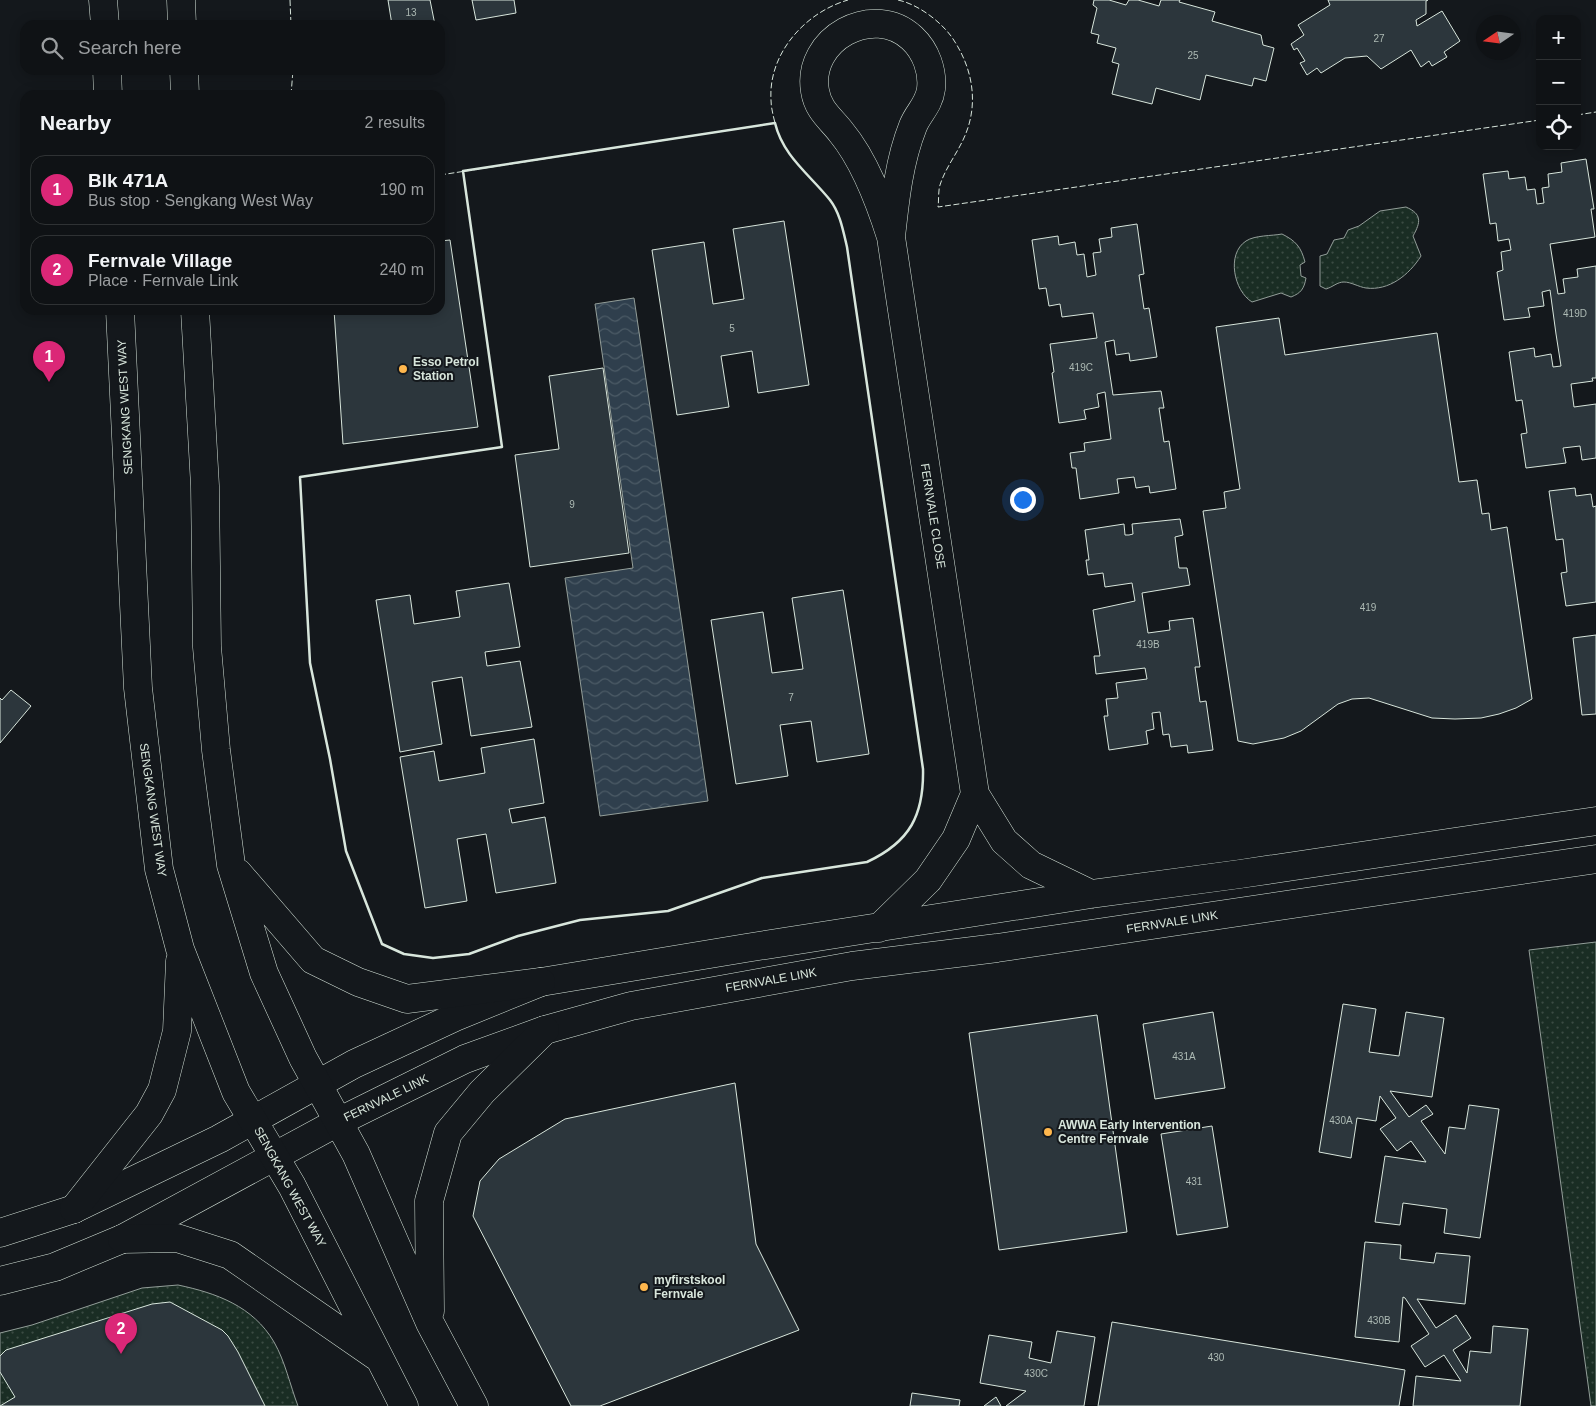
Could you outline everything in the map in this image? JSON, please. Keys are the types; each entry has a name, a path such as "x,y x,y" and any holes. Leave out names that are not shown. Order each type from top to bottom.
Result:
{"street":[{"path":"103,0 104,20"},
{"path":"181,0 182,20"},
{"name":"FERNVALE CLOSE","path":"891,238 896,190 914,125 925,109 931,91 931,72 924,53 912,38 896,27 877,23 858,25 840,33 828,44 820,57 815,73 815,90 820,106 828,120 841,132 876,190 891,238 975,794 1004,841 1031,865 1092,894"},
{"path":"107,75 108,90"},
{"path":"184,75 185,90"},
{"name":"SENGKANG WEST WAY","path":"120,315 139,697 159,869 180,949 236,1092 275,1156 404,1406"},
{"path":"195,315 205,486 207,648 216,750 231,864 264,972 302,1058 356,1154 430,1323 474,1406"},
{"path":"879,928 933,872 956,839 975,794"},
{"path":"231,864 313,960 358,982 407,999 541,982 1092,894 1596,821"},
{"name":"FERNVALE LINK","path":"0,1281 55,1267 122,1239 338,1122 465,1059 545,1030 631,1006 852,966 997,948 1596,859"},
{"path":"74,1209 149,1114 162,1090 177,1031 180,949"},
{"path":"0,1233 74,1209 219,1139 354,1064 447,1021 541,982"},
{"path":"430,1323 429,1201 448,1133 482,1092 545,1030"},
{"path":"122,1239 177,1238 230,1255 380,1358"}],"green space":[{"path":"1406,207 1415,213 1419,223 1413,236 1421,256 1411,269 1398,280 1383,287 1363,287 1344,282 1326,289 1320,286 1320,256 1327,254 1334,240 1344,238 1348,230 1359,226 1380,211"},
{"path":"1282,234 1291,239 1302,252 1305,262 1300,265 1301,276 1306,278 1303,288 1291,297 1281,293 1252,302 1241,290 1237,281 1234,263 1236,254 1240,247 1250,239"},
{"path":"1596,942 1596,1406 1591,1406 1529,950"},
{"path":"178,1285 220,1297 244,1310 255,1319 278,1349 298,1406 0,1406 0,1333 32,1325 142,1288"}],"water":[{"path":"634,298 708,801 600,816 565,578 633,568 595,304"}],"building":[{"path":"388,0 430,0 434,20 391,20"},
{"path":"472,0 514,0 516,13 476,20"},
{"path":"1094,0 1109,0 1126,5 1129,0 1138,0 1159,6 1161,0 1180,0 1179,2 1215,12 1212,21 1261,35 1263,45 1274,48 1266,81 1254,78 1252,86 1206,75 1200,100 1156,88 1152,104 1112,94 1119,64 1112,62 1116,48 1097,43 1099,35 1091,33 1097,8 1093,5"},
{"path":"1328,0 1428,0 1426,1 1426,14 1416,20 1417,26 1442,11 1460,41 1444,52 1447,57 1432,66 1429,61 1421,67 1411,50 1381,69 1367,56 1345,58 1321,73 1317,68 1307,75 1300,63 1305,61 1297,48 1294,50 1291,44 1304,35 1298,25 1330,5"},
{"path":"1586,159 1594,209 1591,209 1595,237 1550,244 1558,294 1565,293 1563,279 1578,277 1577,269 1596,266 1596,378 1592,378 1593,381 1571,384 1574,407 1596,404 1596,458 1582,460 1580,446 1563,448 1566,463 1526,468 1521,434 1527,433 1522,400 1516,401 1509,352 1534,348 1535,357 1551,354 1553,367 1561,366 1550,290 1542,292 1544,306 1528,308 1530,317 1504,320 1497,272 1503,270 1501,252 1511,250 1509,239 1498,241 1496,223 1490,224 1483,174 1508,171 1509,179 1525,177 1527,190 1535,189 1537,204 1544,203 1542,188 1549,187 1548,174 1562,172 1561,163"},
{"path":"784,221 809,385 758,393 752,351 721,356 729,407 677,415 652,250 704,242 713,304 744,299 733,229"},
{"path":"1137,224 1144,274 1139,275 1144,309 1149,308 1157,357 1130,361 1129,353 1116,355 1114,340 1105,342 1113,395 1161,391 1164,408 1159,408 1164,442 1169,441 1176,489 1150,493 1149,486 1136,488 1134,477 1117,479 1119,493 1080,499 1076,468 1072,468 1070,453 1085,451 1084,443 1111,439 1105,392 1097,394 1099,407 1084,410 1086,419 1059,423 1050,344 1097,338 1093,313 1062,317 1060,304 1049,306 1046,288 1039,289 1032,240 1058,236 1059,245 1075,242 1077,255 1084,254 1087,277 1096,275 1093,253 1101,252 1099,239 1112,237 1111,228"},
{"name":"Esso Petrol Station","path":"445,240 450,240 478,427 343,444 334,315 445,315"},
{"path":"1279,318 1285,355 1437,333 1459,482 1477,480 1482,514 1489,513 1491,530 1507,527 1532,699 1516,708 1499,714 1481,718 1455,719 1432,718 1369,698 1352,699 1338,704 1301,731 1284,738 1253,744 1238,741 1203,511 1226,508 1224,492 1240,489 1216,327"},
{"path":"603,368 629,553 530,567 515,455 559,449 549,376"},
{"path":"1575,488 1576,496 1591,494 1593,507 1596,506 1596,602 1566,606 1561,573 1567,572 1563,539 1556,540 1549,491"},
{"path":"1180,519 1183,535 1175,537 1179,568 1187,568 1190,585 1142,593 1148,633 1170,630 1169,621 1193,618 1200,667 1195,667 1200,702 1206,701 1213,750 1188,753 1187,745 1171,747 1169,734 1163,735 1160,712 1152,713 1154,729 1146,731 1148,744 1109,750 1104,716 1108,716 1106,699 1118,698 1116,683 1147,679 1145,668 1096,674 1094,656 1100,656 1093,610 1135,601 1132,583 1105,587 1103,573 1088,575 1086,560 1089,560 1085,530 1124,524 1125,535 1129,535 1133,534 1132,524"},
{"path":"509,583 520,647 485,652 487,666 520,661 532,727 471,736 462,677 432,682 442,744 400,752 376,600 410,595 414,624 460,617 456,591"},
{"path":"843,590 869,754 817,762 811,721 780,725 788,776 736,784 711,620 763,612 772,673 803,669 792,598"},
{"path":"1596,635 1596,714 1582,715 1573,638"},
{"path":"11,690 31,706 0,743 0,698 2,700"},
{"path":"534,739 544,803 509,809 512,823 545,817 556,883 496,893 486,834 457,839 467,901 425,908 400,757 434,751 439,781 485,773 481,748"},
{"path":"1343,1004 1376,1009 1369,1052 1399,1056 1406,1012 1444,1018 1432,1097 1390,1091 1409,1117 1426,1105 1433,1114 1421,1121 1445,1154 1449,1127 1465,1129 1469,1105 1499,1109 1480,1238 1444,1233 1447,1209 1403,1203 1400,1225 1375,1222 1385,1156 1426,1162 1411,1141 1397,1151 1380,1129 1396,1118 1380,1096 1376,1121 1357,1118 1351,1158 1319,1152"},
{"path":"1213,1012 1225,1088 1155,1099 1143,1024"},
{"name":"AWWA Early Intervention Centre Fernvale","path":"1097,1015 1127,1232 999,1250 969,1033"},
{"name":"myfirstskool Fernvale","path":"735,1083 756,1244 799,1330 600,1406 571,1406 473,1216 480,1181 499,1159 565,1119"},
{"path":"1212,1126 1228,1227 1177,1235 1161,1134"},
{"path":"1365,1242 1401,1245 1400,1259 1434,1263 1436,1253 1470,1256 1465,1304 1417,1299 1436,1328 1456,1315 1471,1338 1453,1350 1467,1373 1470,1351 1491,1353 1493,1326 1528,1329 1520,1406 1413,1406 1416,1376 1461,1381 1444,1355 1425,1367 1411,1346 1429,1334 1403,1297 1399,1342 1355,1337"},
{"path":"170,1302 222,1330 228,1336 265,1406 0,1406 15,1397 0,1372 0,1356 6,1350 152,1304"},
{"path":"1112,1322 1405,1370 1399,1406 1098,1406"},
{"path":"1057,1331 1095,1337 1084,1406 1006,1406 1026,1391 980,1383 989,1335 1032,1342 1029,1358 1051,1363"},
{"path":"912,1393 960,1400 959,1406 910,1406"},
{"path":"996,1397 1001,1406 984,1406"}],"fence":[{"path":"290,0 291,20"},
{"path":"445,174 775,123 771,103 772,83 776,66 783,51 804,25 818,14 848,0"},
{"path":"898,0 920,9 946,30 965,60 972,86 971,113 968,127 942,179 938,207 1536,121"},
{"path":"291,90 293,75"},
{"path":"1581,114 1596,112"}],"wall":[{"path":"775,123 790,155 830,200 836,210 847,247 923,769 921,800 912,825 894,846 867,862 762,878 668,911 580,920 518,936 469,954 433,958 404,954 382,944 346,851 330,759 310,663 300,477 502,447 463,171 775,123"}],"place":[{"name":"Esso Petrol Station","path":"403,369"},
{"name":"Blk 471A","path":"49,382"},
{"name":"AWWA Early Intervention Centre Fernvale","path":"1048,1132"},
{"name":"myfirstskool Fernvale","path":"644,1287"},
{"name":"Fernvale Village","path":"121,1354"}]}
